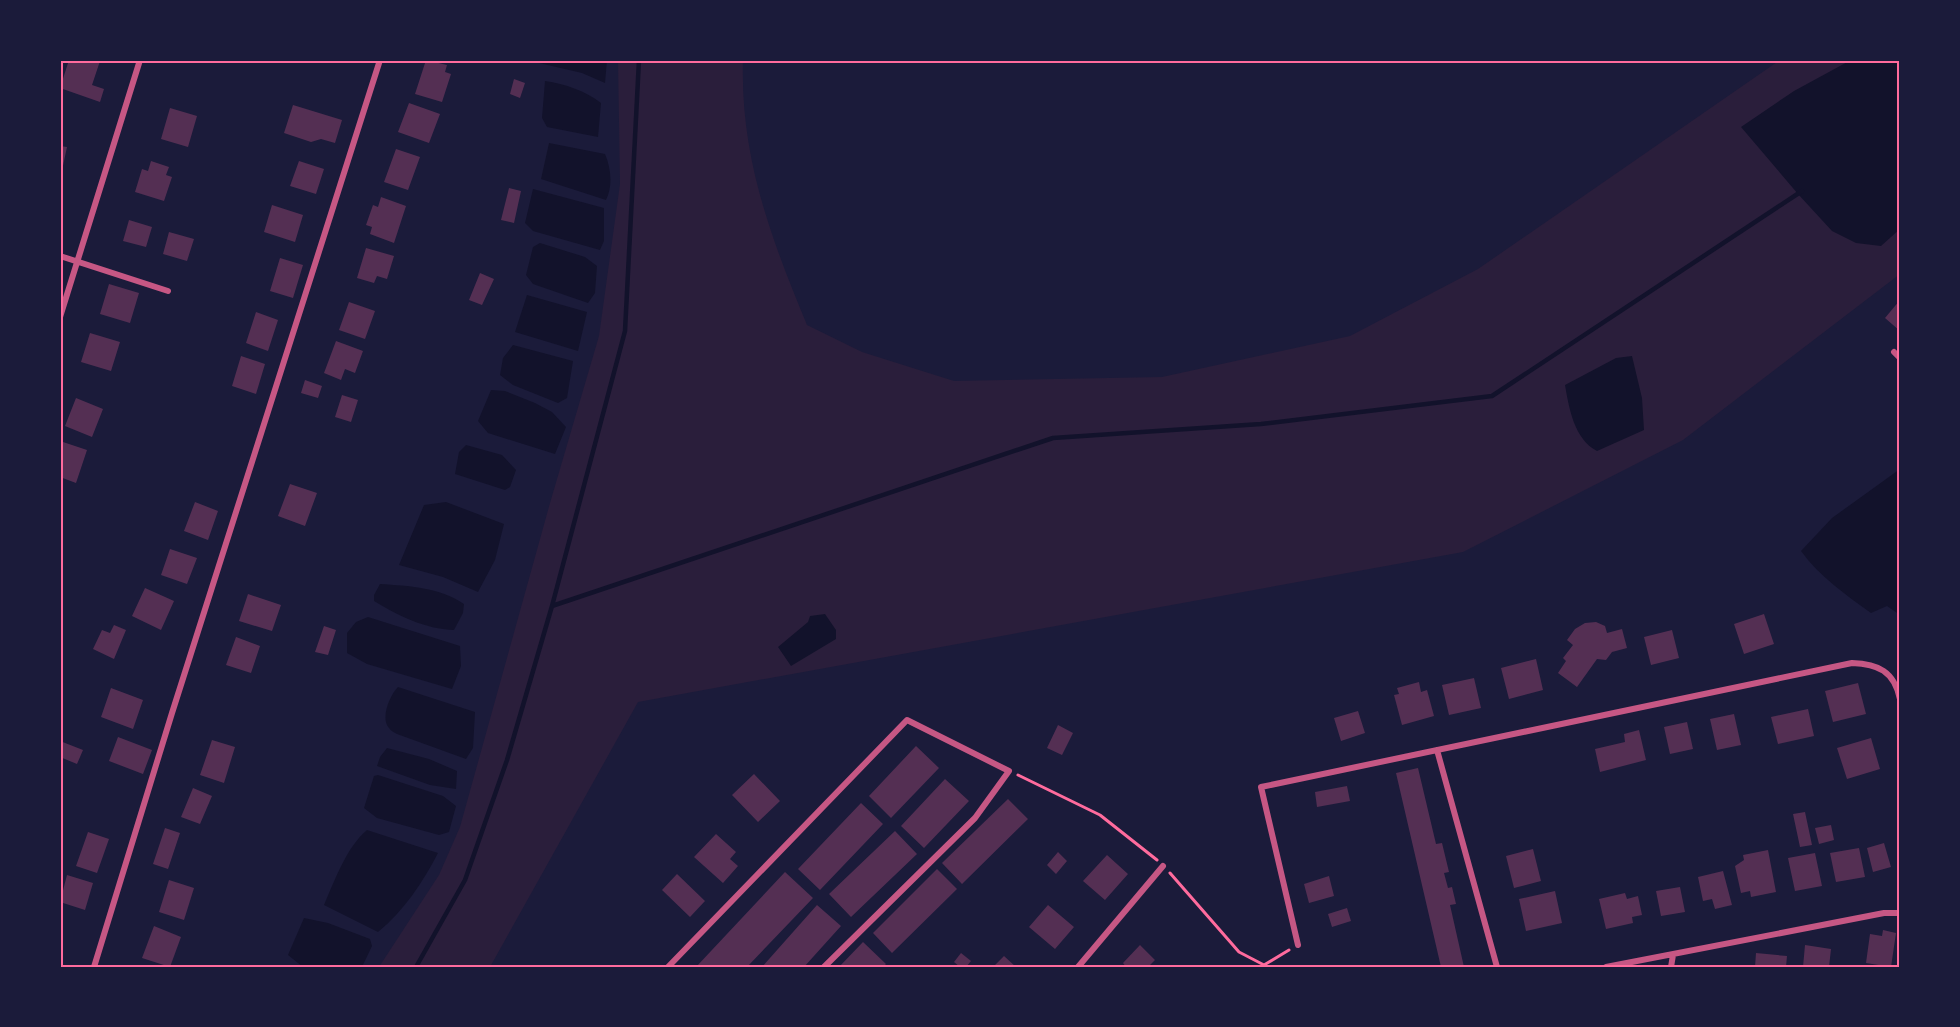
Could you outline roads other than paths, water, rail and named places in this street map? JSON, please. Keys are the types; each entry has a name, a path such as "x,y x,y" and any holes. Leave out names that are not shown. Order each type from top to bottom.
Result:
{"street":[{"path":"60,317 140,60"},
{"path":"94,967 179,690 380,60"},
{"path":"60,256 168,291"},
{"path":"1894,352 1900,358"},
{"path":"1298,945 1261,787 1852,663 1875,665 1885,670 1892,679 1900,699"},
{"path":"668,967 908,720 1009,771 975,818 824,967"},
{"path":"1437,750 1497,967"},
{"path":"1078,967 1163,866"},
{"path":"1606,967 1884,913 1900,913"},
{"path":"1671,967 1673,955"}],"waterway":[{"path":"416,967 465,880 507,760 552,606 625,331 639,60"},
{"path":"552,606 1053,438 1261,424 1492,396 1802,191"}]}
